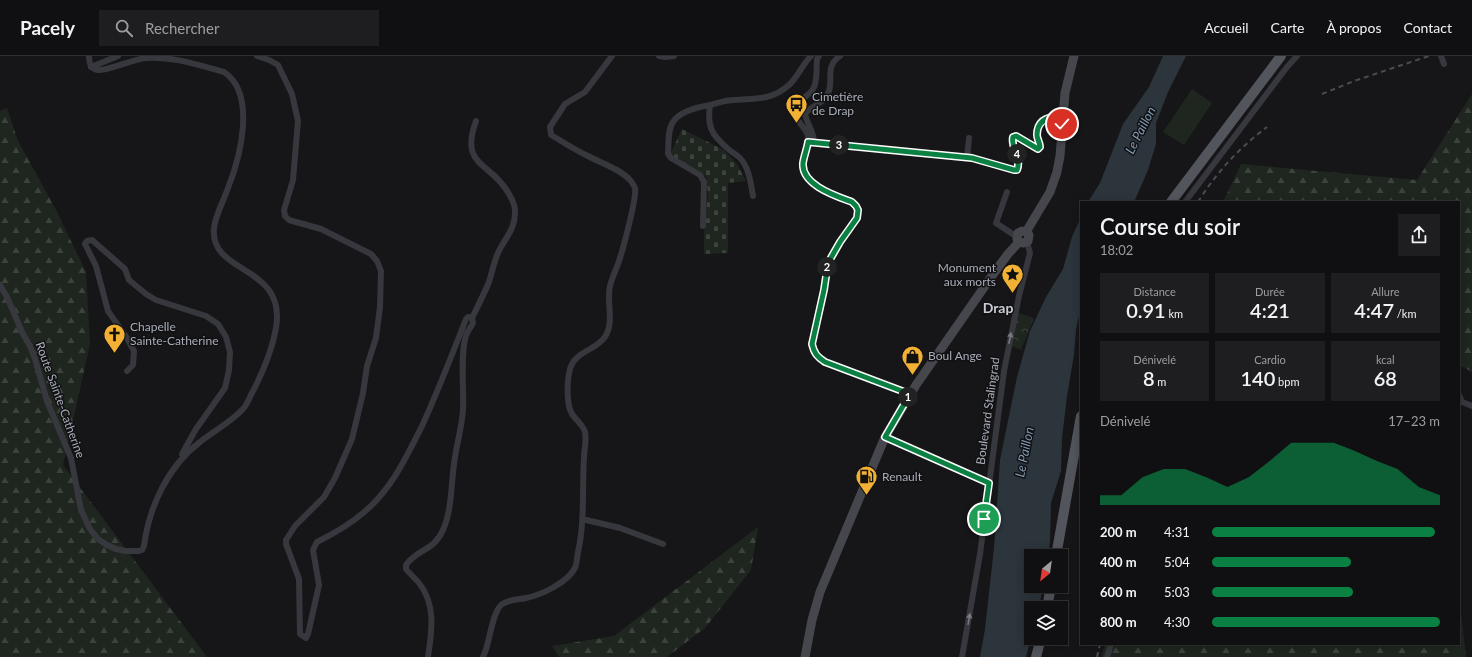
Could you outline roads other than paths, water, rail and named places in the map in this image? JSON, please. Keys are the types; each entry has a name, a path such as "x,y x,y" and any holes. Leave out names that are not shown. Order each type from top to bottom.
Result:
{"main road":[{"path":"1172,201 1280,56"},
{"path":"1177,201 1286,56"},
{"path":"1057,549 1080,422"},
{"path":"1061,549 1080,446"},
{"path":"1036,657 1039,645"},
{"path":"1040,657 1043,645"}],"street":[{"path":"90,62 118,56"},
{"name":"Route Sainte-Catherine","path":"0,285 35,359 47,401 71,458 81,510 90,529 98,539 107,545 125,551 142,550 148,520 168,477 184,457 199,442 244,408 262,374 271,349 276,327 277,309 272,293 260,279 232,262 220,251 215,241 214,228 238,160 243,128 242,103 236,85 224,72 173,58 159,56 144,58 99,70 90,62"},
{"path":"257,56 278,65 292,94 298,121 293,180 284,210 285,216 289,220 321,229 371,254 377,261 381,271 380,307 376,338 367,366 363,393 352,438 335,478 324,496 295,526 286,540 286,544 299,579 300,634 303,637 306,638 308,634 319,585 313,550 314,546 317,542 341,529 364,512 381,496 396,475 432,404 466,319 468,317 472,318"},
{"path":"483,657 494,619 500,606 508,602 544,593 566,579 574,568 581,532 586,442 585,431 570,410 568,375 573,361 578,355 600,342 605,337 609,329 610,287 633,211 635,189 630,180 619,172 587,156 551,135 550,127 565,104 585,92 612,56"},
{"path":"659,56 674,56"},
{"path":"703,226 704,182 700,175 671,158 668,154 670,132 673,122 684,112 734,100 760,99 779,92 789,86 797,77 811,56"},
{"path":"811,142 807,133 796,118 795,110 799,102 810,94 814,87 817,59 819,56"},
{"path":"840,56 837,58 829,71 830,90 824,100 807,111 805,114 814,135 803,164 808,178 816,186 852,202 856,206 858,214 855,222 840,242 828,263 824,290 812,344 813,350 820,359 825,362 910,394"},
{"path":"805,657 812,620 820,592 885,437 910,394 994,273 1021,240 1029,237 1026,232 1044,202 1053,182 1060,156 1065,93 1074,56"},
{"path":"1186,201 1296,56"},
{"path":"1441,56 1444,64"},
{"path":"710,105 709,124 715,136 741,159 748,174 754,196"},
{"path":"811,142 965,158 993,163 1017,170 1018,159 1012,140 1013,137 1016,136 1038,149 1040,144 1037,133 1045,119 1051,116 1062,116"},
{"path":"428,657 431,641 432,610 429,598 419,582 406,569 406,565 417,554 435,544 446,523 454,462 463,412 463,348 466,336 473,323 472,318 489,282 498,252 506,240 514,223 515,210 512,199 492,173 476,160 473,154 470,140 476,121"},
{"path":"965,158 969,138"},
{"path":"1007,192 996,223 1021,240"},
{"path":"127,371 133,365 134,351 127,338 108,311 96,266 87,251 85,244 87,241 92,240 106,251 125,269 129,280 146,294 156,300 206,316 218,324 226,338 230,352 229,370 225,388 196,429 182,454 184,457"},
{"name":"Boulevard Stalingrad","path":"962,657 980,554 1004,370 1019,296 1030,253 1021,240"},
{"path":"1460,397 1462,402 1472,406"},
{"path":"885,437 989,483"},
{"path":"582,519 620,528 663,544"},
{"path":"1107,657 1111,645"}],"water":[{"name":"Le Paillon","path":"1163,56 1186,56 1168,92 1156,123 1156,144 1148,170 1134,201 1089,201 1100,183 1123,124 1149,87"},
{"name":"Le Paillon","path":"1080,219 1080,311 1076,330 1074,355 1062,438 1061,471 1051,503 1049,549 1024,549 1024,593 1042,593 1040,601 1024,601 1024,645 1029,645 1026,657 980,657 985,629 994,548 1000,460 1017,377 1030,331 1046,297 1063,269 1072,237"}],"railway":[{"path":"1322,94 1354,81 1429,56"},
{"path":"1199,201 1220,171 1247,144 1267,127"},
{"path":"1097,657 1100,645"}],"place":[{"name":"Cimetière de Drap","path":"796,124"},
{"name":"Monument aux morts","path":"1012,294"},
{"name":"Chapelle Sainte-Catherine","path":"115,354"},
{"name":"Boul Ange","path":"912,376"},
{"name":"Renault","path":"866,496"}],"district":[{"name":"Drap","path":"998,308"}]}
